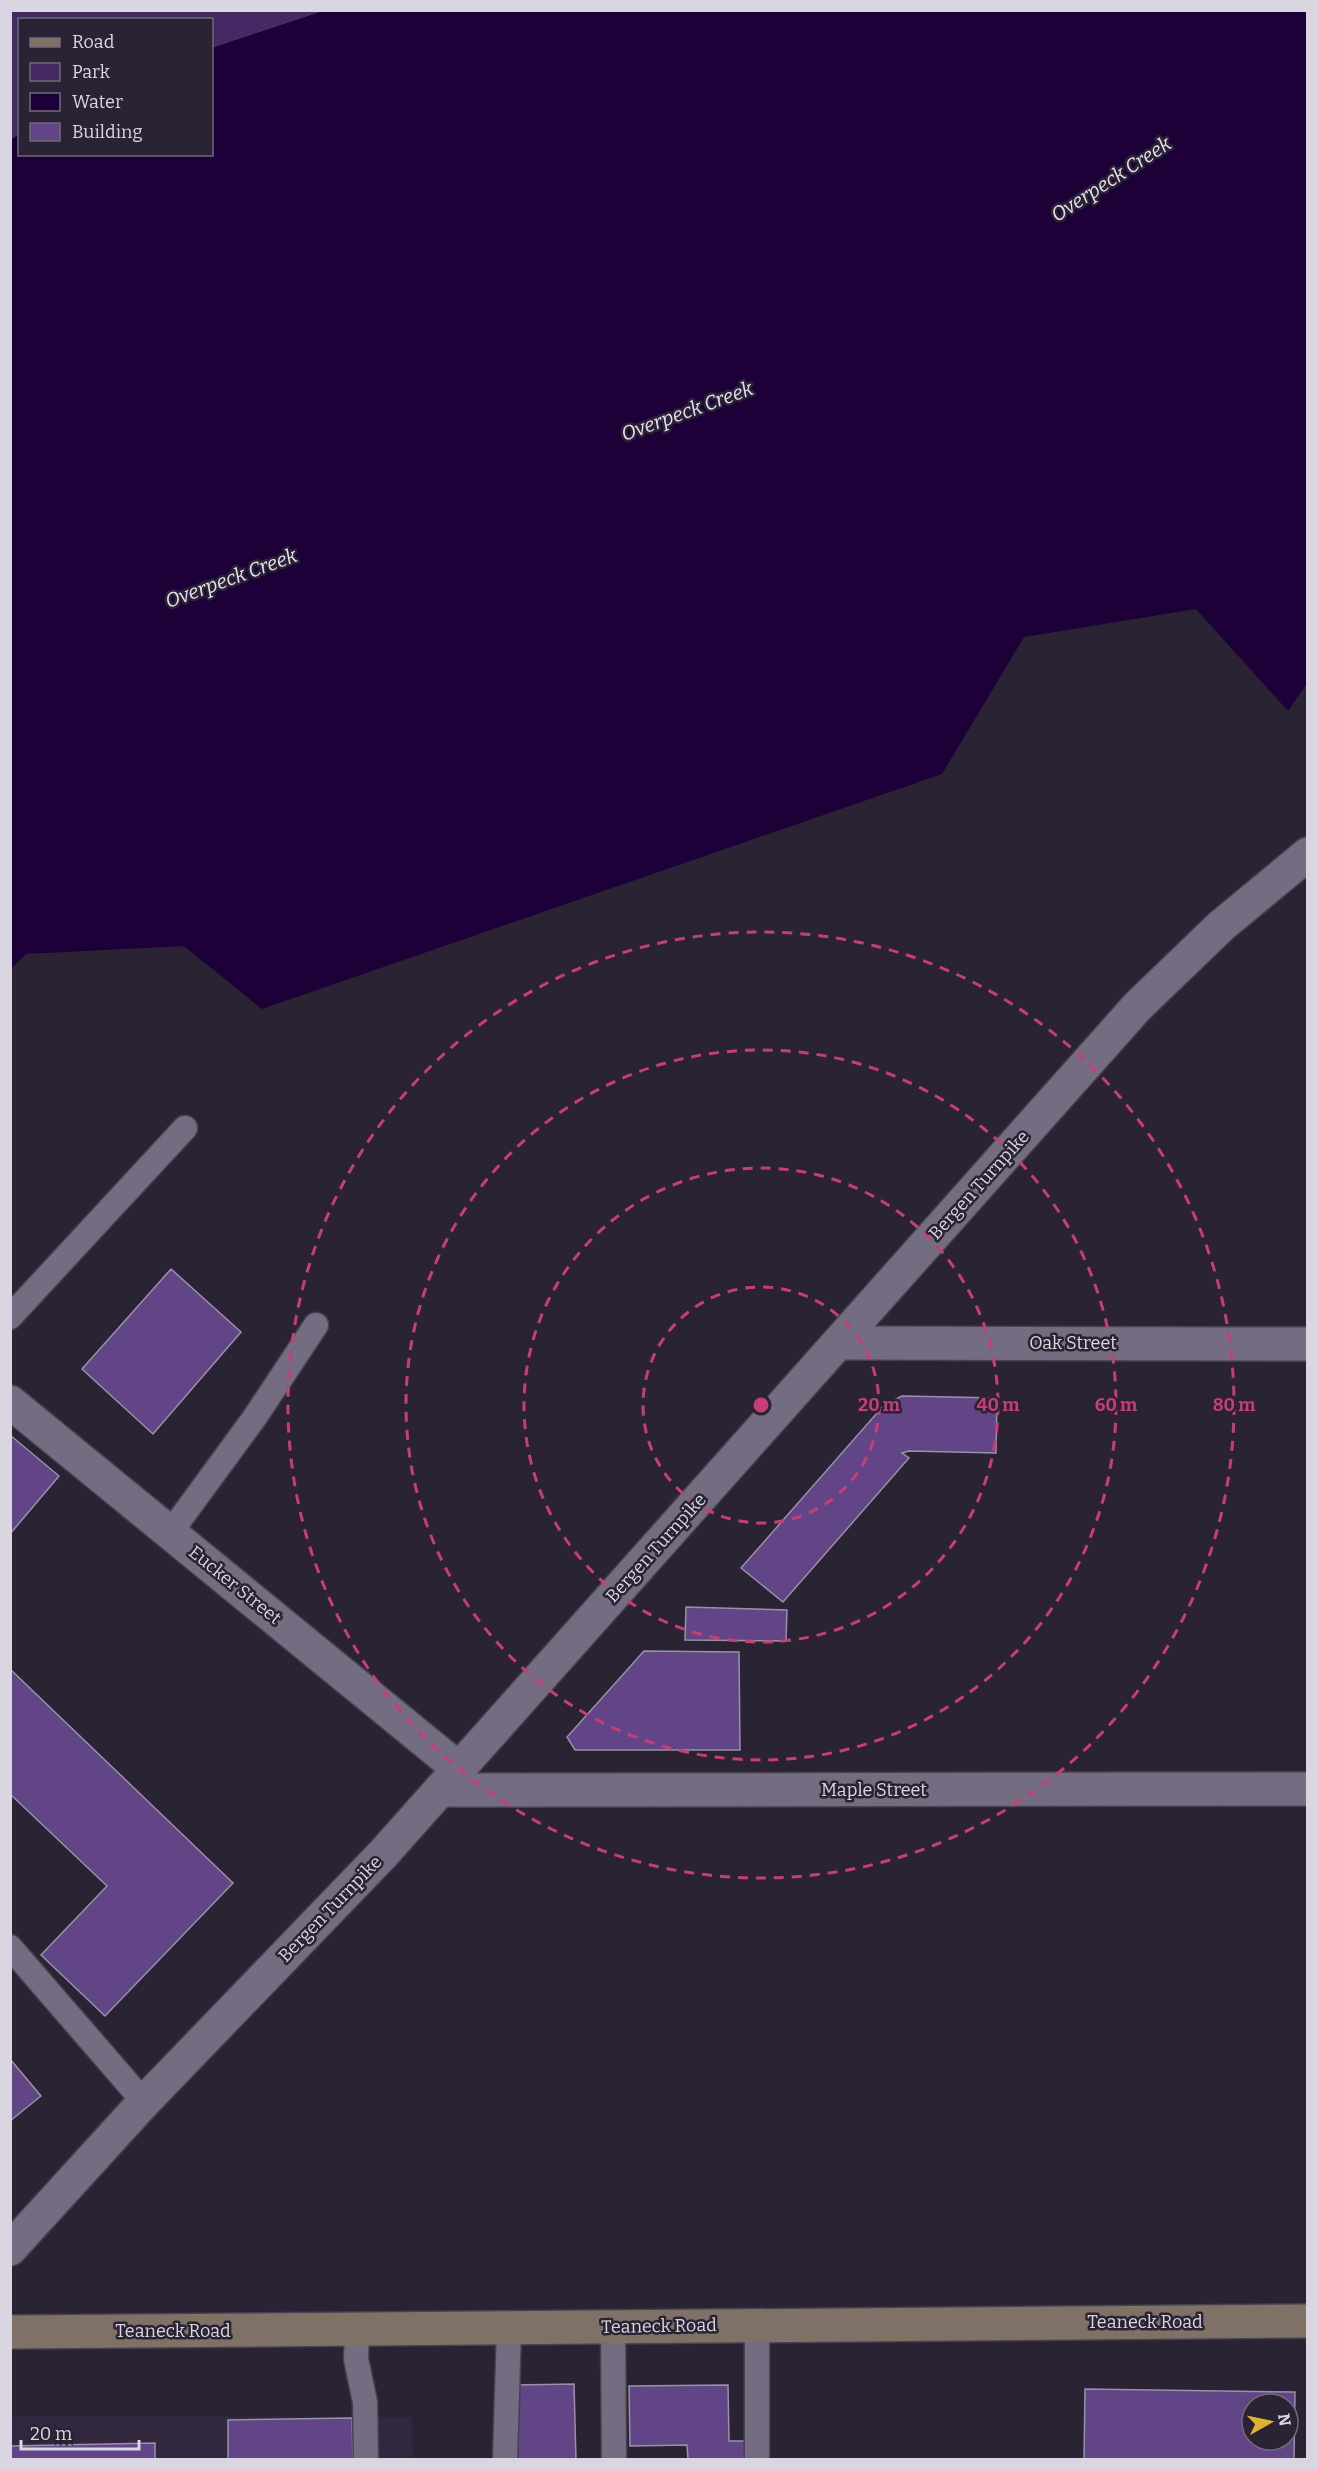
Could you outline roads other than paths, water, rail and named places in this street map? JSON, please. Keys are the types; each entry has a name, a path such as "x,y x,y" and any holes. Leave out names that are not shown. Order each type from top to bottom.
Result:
{"main road":[{"name":"Teaneck Road","path":"10,2332 1308,2321"}],"street":[{"name":"Bergen Turnpike","path":"10,2249 144,2102 383,1854 1137,1007 1221,926 1308,854"},
{"name":"Oak Street","path":"839,1343 1308,1344"},
{"name":"Eucker Street","path":"10,1402 170,1533 450,1779"},
{"name":"Maple Street","path":"450,1779 1308,1789"}],"lane":[{"path":"10,1317 185,1128"},
{"path":"170,1533 255,1417 316,1324"},
{"path":"10,1947 144,2102"},
{"path":"757,2325 757,2460"},
{"path":"613,2327 614,2460"},
{"path":"506,2460 508,2328"},
{"path":"357,2330 356,2359 365,2402 366,2460"}],"water":[{"name":"Overpeck Creek","path":"326,10 1307,11 1308,682 1288,711 1196,609 1024,637 942,774 262,1009 184,946 26,954 11,969 11,140 18,135 18,156 213,156 213,48"}]}
